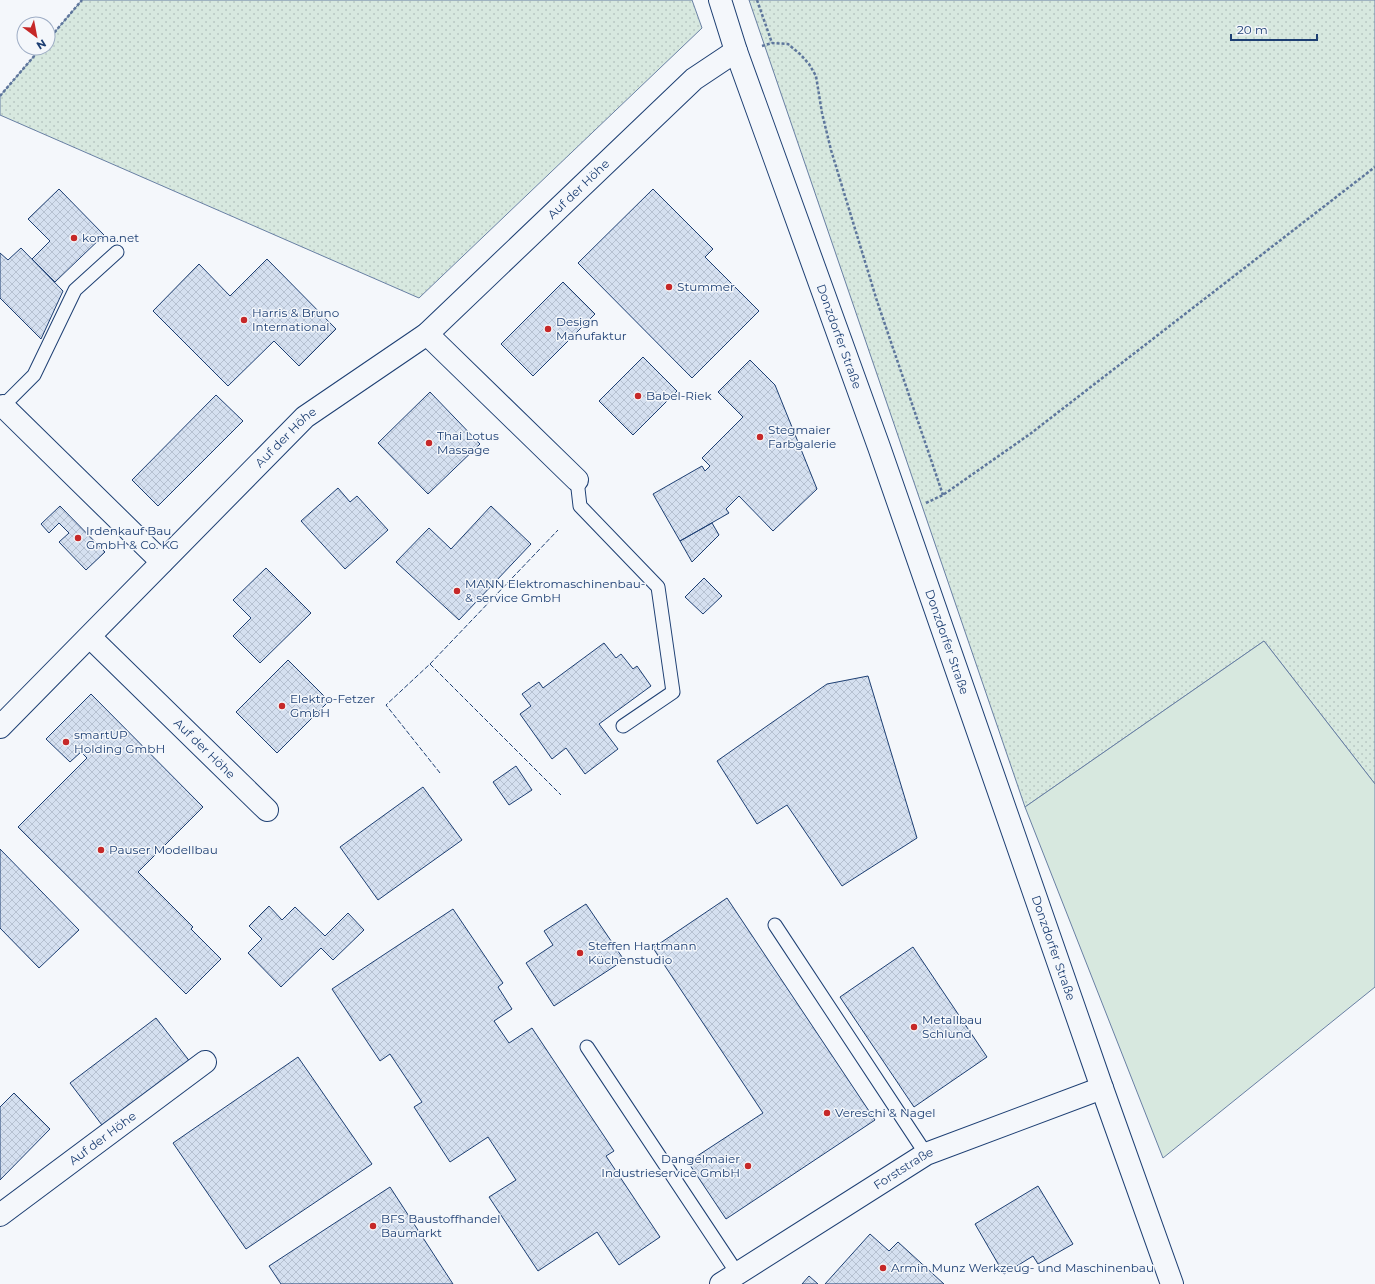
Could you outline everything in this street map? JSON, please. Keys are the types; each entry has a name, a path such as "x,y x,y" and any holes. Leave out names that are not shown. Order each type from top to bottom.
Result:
{"street":[{"name":"Donzdorfer Straße","path":"720,0 736,51 902,514 1102,1088 1172,1284"},
{"name":"Auf der Höhe","path":"0,727 305,417 427,334 694,79 736,51"},
{"path":"427,334 577,480"},
{"path":"3,406 162,562"},
{"name":"Auf der Höhe","path":"90,637 267,810"},
{"name":"Auf der Höhe","path":"0,1215 205,1062"},
{"name":"Forststraße","path":"729,1279 926,1154 1102,1088"}],"lane":[{"path":"3,406 34,375 75,290 117,252"},
{"path":"577,480 580,506 658,587 673,692 623,726"},
{"path":"775,925 926,1154"},
{"path":"587,1047 729,1279"}],"path":[{"path":"56,31 82,0"},
{"path":"757,0 772,43"},
{"path":"736,51 772,43 788,44 809,64 816,76 822,113 831,150 877,300 943,495"},
{"path":"0,96 34,56"},
{"path":"902,514 943,495 1030,434 1375,167"}],"shaded area":[{"path":"82,0 692,0 702,28 419,298 0,115 0,96 34,56 56,56 56,31"},
{"path":"749,0 1375,0 1375,784 1264,641 1025,807"},
{"path":"1264,641 1375,784 1375,987 1163,1158 1025,807"}],"building":[{"name":"koma.net","path":"59,189 104,235 55,282 32,259 50,241 28,219"},
{"name":"Stummer","path":"653,189 713,249 705,257 759,311 692,378 578,263"},
{"path":"21,248 63,291 41,339 0,298 0,253 8,260"},
{"name":"Harris & Bruno International","path":"267,259 336,329 299,366 274,341 228,386 153,311 199,264 230,296"},
{"name":"Design Manufaktur","path":"563,282 595,314 533,376 501,344"},
{"name":"Babel-Riek","path":"643,357 677,391 633,435 599,401"},
{"name":"Stegmaier Farbgalerie","path":"750,360 775,385 817,489 773,531 739,496 726,509 729,513 680,541 653,494 702,466 705,471 710,466 702,458 743,417 718,392"},
{"name":"Thai Lotus Massage","path":"430,392 480,444 428,494 378,443"},
{"path":"216,395 243,421 158,506 132,480"},
{"path":"338,488 350,502 357,496 388,530 345,569 301,521"},
{"name":"Irdenkauf Bau GmbH & Co. KG","path":"60,506 105,552 86,570 59,542 69,533 59,523 49,533 41,524"},
{"name":"MANN Elektromaschinenbau- & service GmbH","path":"491,506 531,544 459,620 396,562 429,528 451,549"},
{"path":"712,523 719,535 692,562 680,541"},
{"path":"266,568 311,613 260,663 233,636 251,618 233,600"},
{"path":"704,578 722,596 703,614 685,597"},
{"path":"604,643 616,658 621,654 633,669 637,666 651,686 599,724 618,749 585,774 566,748 552,759 520,714 531,706 522,694 539,682 543,688"},
{"name":"Elektro-Fetzer GmbH","path":"288,660 329,701 277,753 236,712"},
{"path":"868,676 917,838 842,886 787,805 757,824 717,761 827,684"},
{"name":"Pauser Modellbau","path":"91,694 203,807 138,872 193,927 191,929 221,959 186,994 18,827 87,758 81,752 70,762 46,739"},
{"path":"516,766 532,790 509,805 493,782"},
{"path":"423,787 462,840 378,900 340,847"},
{"path":"0,849 79,930 39,968 0,928"},
{"path":"727,898 875,1120 726,1219 688,1162 763,1113 653,948"},
{"name":"Steffen Hartmann Küchenstudio","path":"586,904 624,960 554,1006 526,963 553,945 544,931"},
{"path":"269,906 282,920 295,907 325,936 348,913 364,930 333,960 321,948 281,987 248,953 262,939 249,926"},
{"path":"453,909 503,983 498,987 512,1009 494,1021 509,1043 532,1028 614,1151 606,1156 660,1237 619,1265 597,1232 538,1271 489,1197 516,1180 488,1137 450,1162 414,1107 422,1102 390,1054 380,1061 332,989"},
{"name":"Metallbau Schlund","path":"913,947 987,1057 914,1107 840,997"},
{"path":"156,1018 191,1063 105,1129 70,1083"},
{"path":"298,1057 372,1164 246,1249 173,1143"},
{"path":"14,1093 50,1129 0,1180 0,1107"},
{"path":"1038,1186 1073,1244 1038,1264 1033,1256 1004,1274 975,1224"},
{"name":"BFS Baustoffhandel Baumarkt","path":"390,1187 453,1284 281,1284 269,1266"},
{"name":"Armin Munz Werkzeug- und Maschinenbau","path":"870,1234 889,1251 898,1242 944,1284 825,1284"},
{"path":"809,1276 818,1284 802,1284"}],"fence":[{"path":"440,773 386,705 430,664 558,530"},
{"path":"430,664 561,795"}],"place":[{"name":"koma.net","path":"74,238"},
{"name":"Stummer","path":"669,287"},
{"name":"Harris & Bruno International","path":"244,320"},
{"name":"Design Manufaktur","path":"548,329"},
{"name":"Babel-Riek","path":"638,396"},
{"name":"Stegmaier Farbgalerie","path":"760,437"},
{"name":"Thai Lotus Massage","path":"429,443"},
{"name":"Irdenkauf Bau GmbH & Co. KG","path":"78,538"},
{"name":"MANN Elektromaschinenbau- & service GmbH","path":"457,591"},
{"name":"Elektro-Fetzer GmbH","path":"282,706"},
{"name":"smartUP Holding GmbH","path":"66,742"},
{"name":"Pauser Modellbau","path":"101,850"},
{"name":"Steffen Hartmann Küchenstudio","path":"580,953"},
{"name":"Metallbau Schlund","path":"914,1027"},
{"name":"Vereschi & Nagel","path":"827,1113"},
{"name":"Dangelmaier Industrieservice GmbH","path":"748,1166"},
{"name":"BFS Baustoffhandel Baumarkt","path":"373,1226"},
{"name":"Armin Munz Werkzeug- und Maschinenbau","path":"883,1268"}]}
